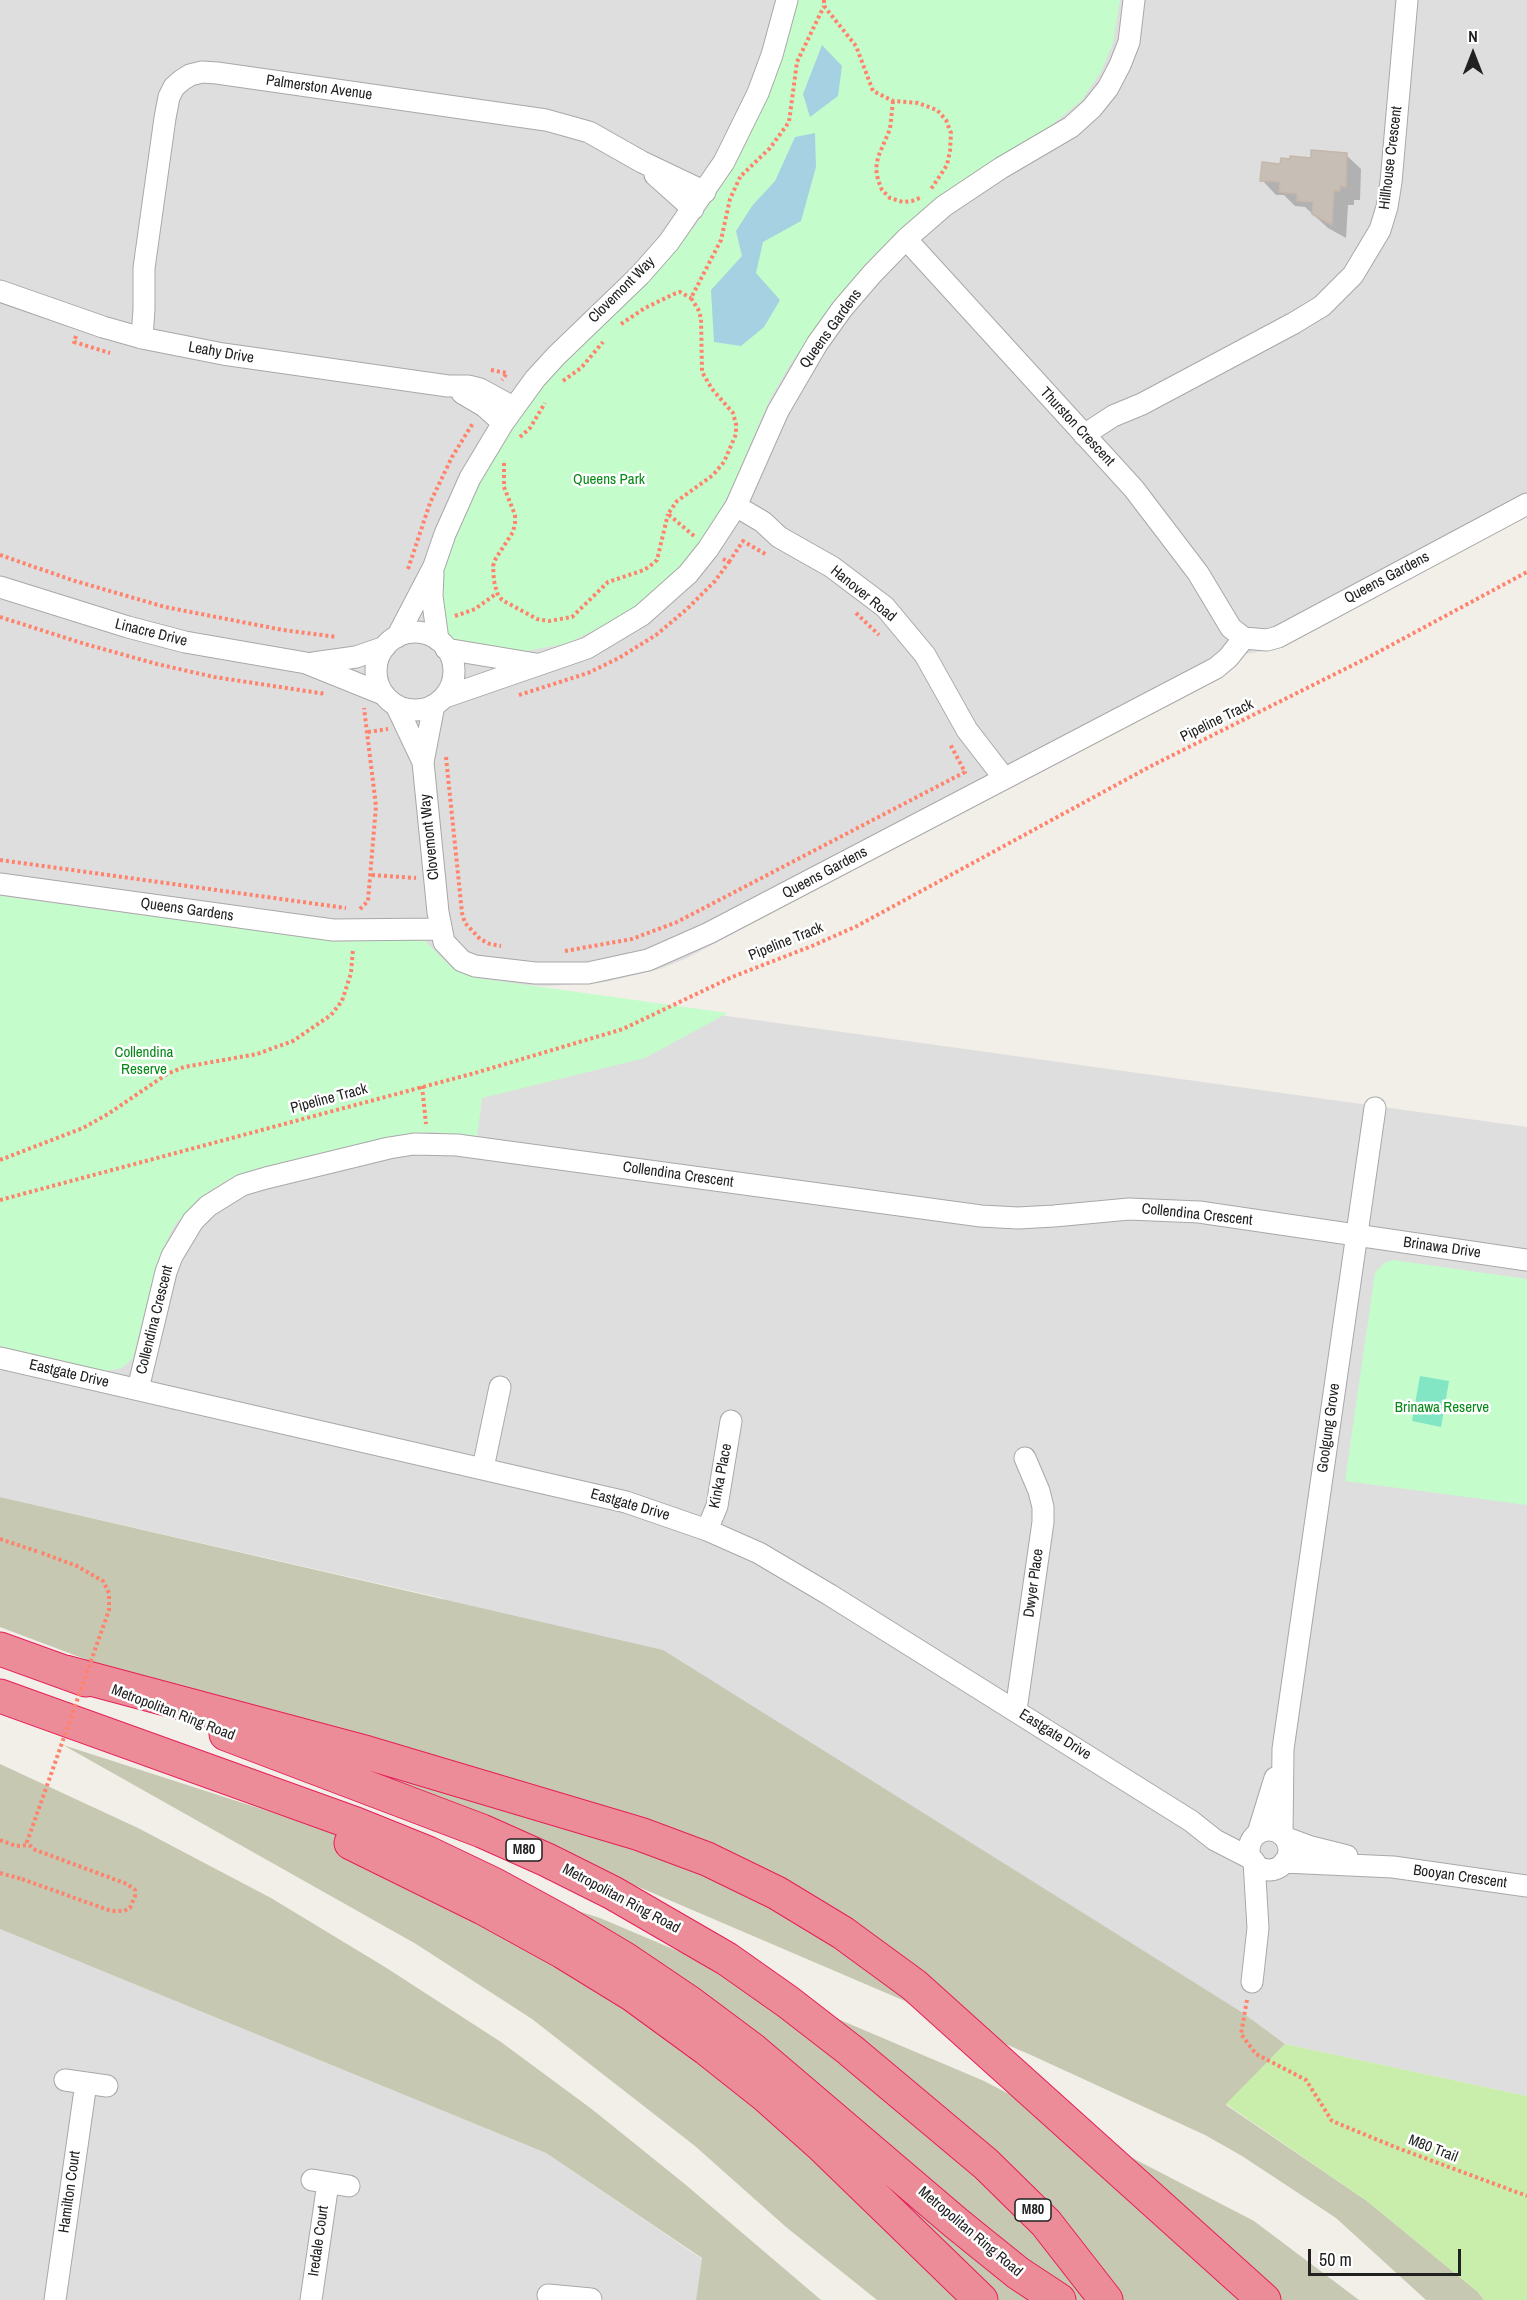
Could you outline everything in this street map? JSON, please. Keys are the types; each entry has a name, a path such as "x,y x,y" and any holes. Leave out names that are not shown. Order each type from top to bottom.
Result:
{"highway":[{"name":"Metropolitan Ring Road","path":"0,1649 482,1831 613,1893 727,1959 850,2050 986,2164 1046,2223 1106,2300"},
{"path":"65,1672 329,1742 602,1822 685,1850 768,1888 843,1933 922,1991 1264,2300"},
{"name":"Metropolitan Ring Road","path":"0,1696 356,1824 428,1853 495,1885 625,1959 690,2003 753,2050 964,2230 1018,2273 1059,2300"},
{"path":"190,1765 483,1908 563,1952 633,1995 765,2095 911,2231 981,2300"}],"street":[{"name":"Clovemont Way","path":"391,642 434,566 445,534 470,478 508,415 556,356 640,275 699,200 724,162 758,93 772,55 787,0"},
{"name":"Queens Gardens","path":"439,701 536,664 587,648 642,615 688,574 708,549 732,512 778,411 817,344 872,274 906,239 937,198 1001,168 1071,127 1092,108 1108,88 1129,42 1134,0"},
{"name":"Hillhouse Crescent","path":"1090,442 1142,404 1262,341 1322,306 1353,275 1368,254 1380,230 1391,182 1407,0"},
{"name":"Palmerston Avenue","path":"134,336 132,304 144,268 169,97 182,80 202,72 546,120 589,132 642,162 699,200"},
{"name":"Thurston Crescent","path":"906,239 1134,489 1198,573 1238,633"},
{"name":"Leahy Drive","path":"0,291 134,336 223,354 448,386 508,415"},
{"name":"Queens Gardens","path":"0,884 333,930 364,930 439,921 444,942 451,951 462,961 476,966 535,973 588,973 617,968 648,960 709,933 1202,674 1238,633 1260,640 1278,637 1527,504"},
{"name":"Hanover Road","path":"732,512 763,522 779,537 832,567 885,607 925,655 996,783"},
{"name":"Clovemont Way","path":"434,566 432,596 442,644"},
{"name":"Linacre Drive","path":"0,587 128,627 185,642 306,663 352,680 389,699"},
{"path":"418,633 442,644 452,660 454,673 451,685 439,701 421,710 408,710 389,699 377,682 376,670 378,657 391,642 418,633"},
{"name":"Linacre Drive","path":"306,663 356,657 391,642"},
{"name":"Queens Gardens","path":"442,644 536,664"},
{"name":"Clovemont Way","path":"389,699 423,762"},
{"name":"Clovemont Way","path":"439,701 423,762 439,921"},
{"name":"Goolgung Grove","path":"1283,1836 1283,1749 1375,1108"},
{"name":"Collendina Crescent","path":"138,1389 166,1272 172,1256 193,1221 208,1206 242,1185 266,1178 389,1148 428,1143 945,1212 1018,1218 1129,1209 1164,1209 1356,1235"},
{"name":"Brinawa Drive","path":"1356,1235 1527,1260"},
{"name":"Eastgate Drive","path":"0,1358 626,1502 707,1530 759,1552 1016,1710 1191,1821 1215,1840 1253,1860"},
{"path":"483,1468 500,1387"},
{"name":"Kinka Place","path":"707,1530 717,1506 731,1421"},
{"name":"Dwyer Place","path":"1016,1710 1043,1522 1043,1507 1039,1491 1025,1458"},
{"name":"Goolgung Grove","path":"1257,1834 1283,1749"},
{"name":"Eastgate Drive","path":"1191,1821 1224,1832 1257,1834"},
{"path":"1252,1982 1258,1928 1253,1860 1250,1849 1257,1834 1271,1830 1283,1836 1289,1852 1282,1864 1258,1928"},
{"name":"Booyan Crescent","path":"1283,1836 1311,1847 1393,1867 1527,1886"},
{"path":"1253,1860 1263,1868 1269,1869 1282,1864"},
{"name":"Booyan Crescent","path":"1282,1864 1393,1867"},
{"path":"64,2080 107,2086"},
{"name":"Hamilton Court","path":"55,2300 86,2083"},
{"name":"Iredale Court","path":"311,2300 320,2182 349,2186"},
{"path":"548,2295 576,2299"}],"path":[{"path":"691,298 722,240 730,199 742,175 770,148 789,122 797,62 824,6 824,0"},
{"path":"824,6 856,46 873,91 893,101 918,103 937,110 946,120 951,134 950,151 937,198 922,197 903,202 890,198 882,190 876,169 878,157 890,129 893,101"},
{"path":"724,162 742,175"},
{"path":"506,453 503,464 504,487 515,515 515,523 513,532 495,558 493,566 497,593 502,600 531,616 549,621 572,617 608,582 644,570 657,560 668,514 677,501 719,469 732,448 736,424 733,413 712,389 702,372 701,318 691,298 680,292 674,294 645,308 615,330"},
{"path":"559,385 581,368 610,335"},
{"path":"518,439 530,428 549,396"},
{"path":"668,514 708,549 729,562"},
{"path":"510,697 560,684 619,658 656,635 715,581 743,542 768,556"},
{"path":"0,555 75,581 176,609 320,636 357,636 356,657"},
{"name":"Pipeline Track","path":"0,1200 539,1055 623,1029 732,977 857,926 1151,766 1369,657 1527,572"},
{"path":"850,608 886,643"},
{"path":"0,617 157,664 214,677 330,695"},
{"path":"0,860 359,909 368,901 376,806 364,706 353,699 352,680"},
{"path":"561,951 632,939 677,922 965,772 948,741"},
{"path":"445,749 462,913 465,923 480,939 502,947"},
{"path":"0,1160 83,1128 167,1074 184,1067 257,1054 276,1048 316,1027 331,1015 347,990 364,930 359,909"},
{"path":"422,1086 428,1143"},
{"path":"0,1539 77,1566 103,1581 109,1593 109,1610 33,1822 28,1845"},
{"path":"0,1840 16,1846 28,1845 33,1849 127,1884 135,1890 135,1896 130,1908 124,1911 111,1911 0,1873"},
{"name":"M80 Trail","path":"1252,1982 1243,2013 1241,2034 1257,2054 1306,2080 1332,2121 1527,2196"}],"shaded area":[{"path":"0,0 1527,0 1527,517 1276,649 1245,654 1213,681 687,958 660,969 606,982 547,986 489,983 1527,1127 1527,2096 1285,2044 1243,2013 442,1598 0,1497"},
{"path":"0,1497 663,1650 1243,2013 1285,2044 1226,2105 1367,2201 1478,2292 1484,2300 1426,2300 1336,2218 1242,2156 1205,2135 1031,2055 265,1727 0,1627"},
{"path":"63,1745 600,1918 984,2081 1254,2221 1359,2300 877,2300 786,2227 695,2146 532,2019 416,1944"},
{"path":"0,1764 138,1828 271,1898 385,1967 501,2042 593,2110 686,2185 821,2300 696,2300 702,2258 546,2153 0,1929"},
{"path":"0,1929 546,2153 702,2259 696,2300 0,2300"}],"green space":[{"name":"Queens Park","path":"798,0 1120,0 1113,43 1101,72 1081,101 1048,128 967,178 932,203 898,232 841,293 791,363 770,399 717,516 696,548 674,573 622,616 568,643 517,653 452,642 446,635 439,595 442,577 465,512 484,474 506,436 555,372 658,271 695,226 721,187 746,144 763,106 781,59"},
{"name":"Collendina Reserve","path":"0,896 339,942 410,937 424,940 452,968 477,978 728,1013 645,1058 482,1098 477,1137 432,1132 392,1136 253,1170 227,1180 199,1198 174,1226 158,1260 133,1358 122,1368 107,1371 0,1346"},
{"name":"Brinawa Reserve","path":"1393,1260 1527,1279 1527,1505 1345,1481 1375,1273 1384,1263"},
{"path":"1420,1376 1449,1381 1441,1427 1412,1421"},
{"path":"1285,2044 1527,2096 1527,2300 1484,2300 1478,2292 1367,2201 1226,2104"}],"water":[{"path":"822,45 842,66 838,96 810,117 803,94"},
{"path":"815,133 816,167 801,221 763,242 756,273 780,300 764,327 741,346 714,342 711,290 742,256 736,231 752,206 775,181 795,137"}],"building":[{"path":"1311,150 1347,153 1346,187 1340,186 1340,191 1334,191 1332,225 1312,214 1313,202 1297,201 1297,194 1279,192 1280,182 1260,181 1262,162 1280,164 1281,158 1290,159 1290,156 1311,158"}]}
